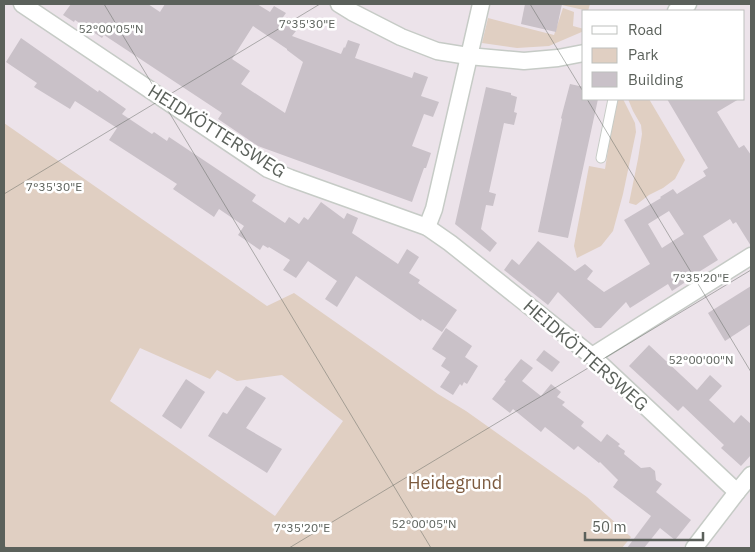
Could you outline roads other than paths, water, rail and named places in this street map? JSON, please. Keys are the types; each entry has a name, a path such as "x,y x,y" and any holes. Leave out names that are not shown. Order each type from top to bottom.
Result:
{"street":[{"name":"HEIDKÖTTERSWEG","path":"22,4 268,168 290,178 427,227 450,243 592,356 737,492"},
{"path":"339,4 407,40 438,51 468,56 524,61 582,53"},
{"path":"427,227 434,209 481,4"},
{"path":"592,356 751,256"},
{"path":"694,548 751,475"}],"lane":[{"path":"601,158 613,100"}],"park label":[{"name":"Heidegrund","path":"455,482"}]}
